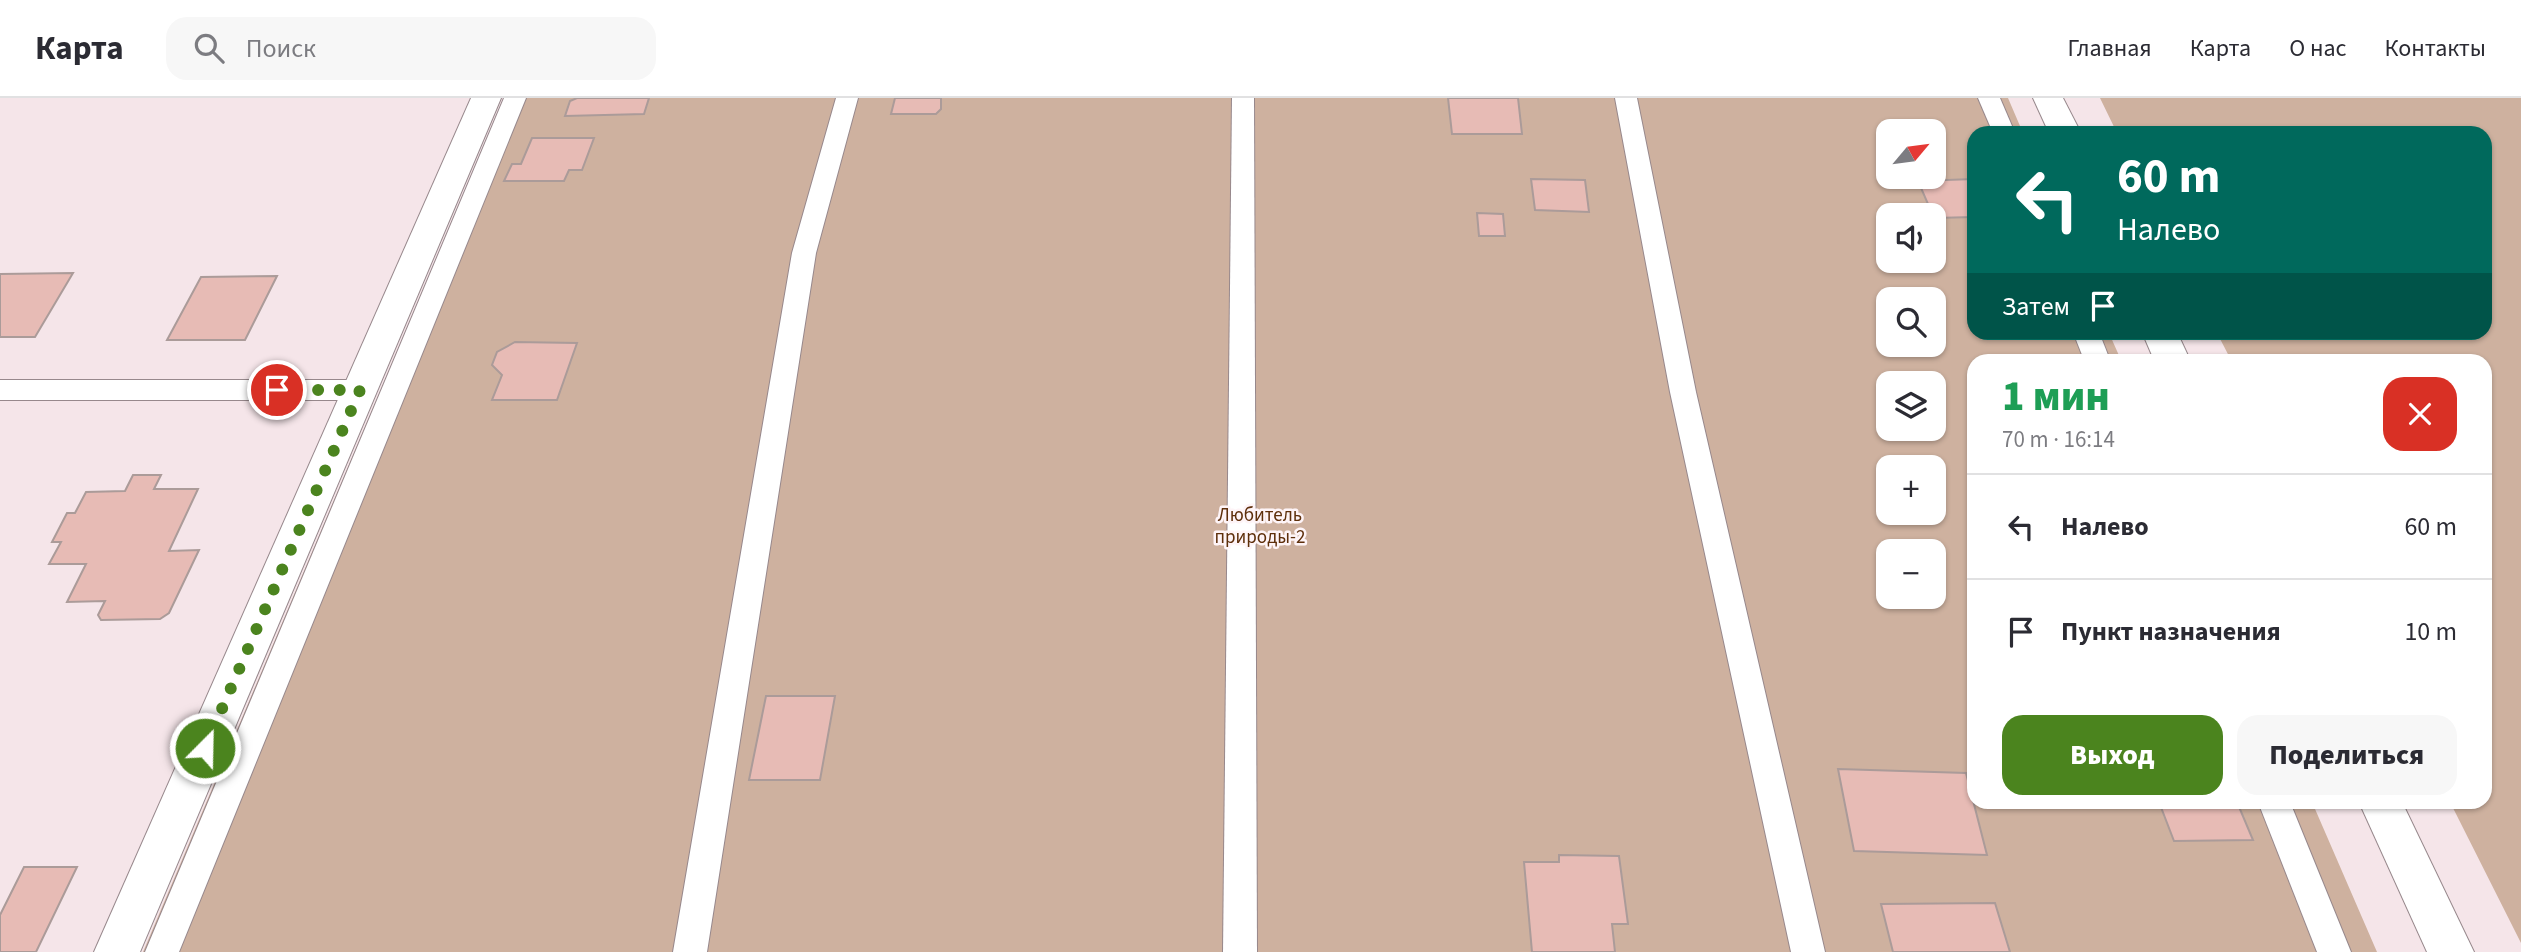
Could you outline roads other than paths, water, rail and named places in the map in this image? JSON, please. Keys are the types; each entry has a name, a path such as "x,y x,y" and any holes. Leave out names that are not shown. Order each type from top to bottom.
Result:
{"street":[{"path":"117,952 486,98"},
{"path":"2048,98 2062,126"},
{"path":"2383,809 2451,952"}],"lane":[{"path":"162,952 515,98"},
{"path":"690,952 804,253 846,98"},
{"path":"1240,952 1243,98"},
{"path":"1626,98 1682,392 1808,952"},
{"path":"1989,98 2001,126"},
{"path":"0,390 360,390"},
{"path":"2277,809 2334,952"}],"park label":[{"name":"Любитель природы-2","path":"1260,525"}]}
